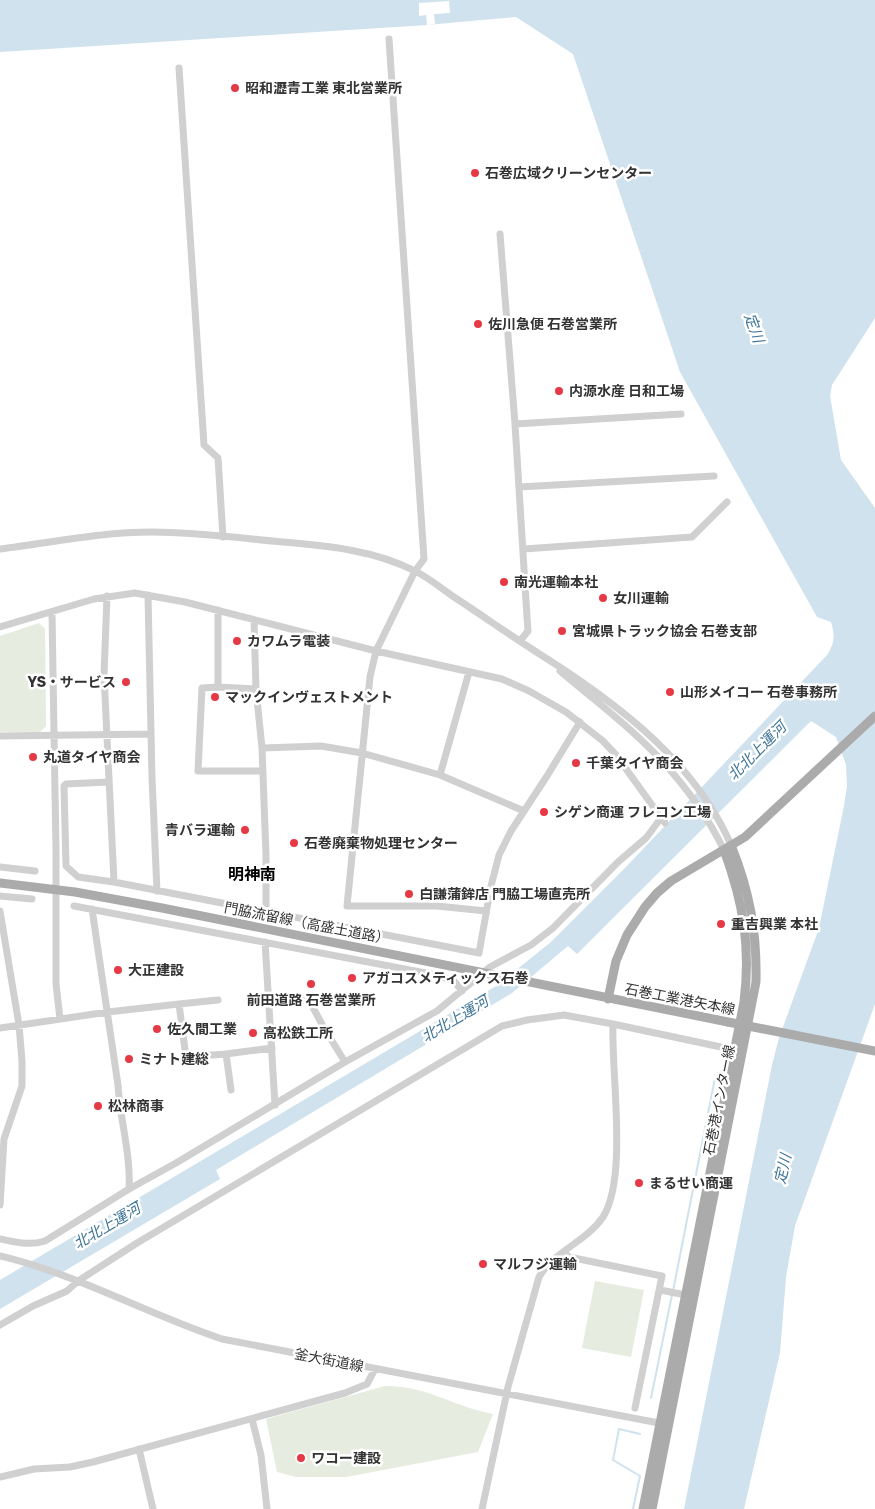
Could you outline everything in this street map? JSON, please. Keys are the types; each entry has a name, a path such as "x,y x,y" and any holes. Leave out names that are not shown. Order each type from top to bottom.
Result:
{"main road":[{"name":"石巻工業港矢本線","path":"875,716 745,836 671,881 657,893 645,907 627,935 618,955 608,998 875,1051"},
{"name":"石巻港インター線","path":"652,1509 686,1295 747,982 747,939 740,898 728,848"},
{"name":"石巻港インター線","path":"643,1509 665,1424 756,982 755,937 751,908 744,881 728,848"},
{"name":"門脇流留線（高盛土道路）","path":"0,883 56,890 162,908 608,998"}],"street":[{"path":"389,39 424,559 414,571 376,651 370,678 347,906 437,906 486,911"},
{"path":"179,68 204,445 218,458 223,537"},
{"path":"500,234 524,549 528,631 520,642"},
{"path":"515,424 681,414"},
{"path":"519,487 714,476"},
{"path":"524,549 692,537 727,502"},
{"path":"0,550 124,533 153,532 320,545 354,550 376,556 414,571 520,642 582,680 639,726 674,758 697,786 719,821 728,848"},
{"path":"0,627 107,596 134,593 218,610 376,651 502,679 529,691 580,722 603,741 616,754 663,820 646,838 618,862 553,928 531,945 490,967 436,1010 176,1163 129,1188 45,1241 26,1244 0,1238"},
{"path":"148,595 157,891"},
{"path":"107,596 104,675 114,882"},
{"path":"218,610 218,687"},
{"path":"52,613 56,984 60,1019"},
{"path":"254,620 256,689 262,748 266,912"},
{"path":"549,660 613,714 670,768 728,848"},
{"path":"440,775 469,672"},
{"path":"256,689 202,688 198,771 262,771"},
{"path":"108,782 66,784 64,786 66,866 78,877 114,882 479,954 498,855 511,831 580,722"},
{"path":"0,736 151,734"},
{"path":"262,748 321,746 362,753 440,775 524,811"},
{"path":"0,867 34,871"},
{"path":"0,896 32,899"},
{"path":"74,906 449,978 462,991"},
{"path":"92,909 118,1085 119,1109 130,1170 129,1188"},
{"path":"0,911 19,1025 22,1061 22,1086 4,1139 0,1205"},
{"path":"265,942 275,1104"},
{"path":"0,1028 108,1012 218,1000"},
{"path":"269,1002 309,1000 345,1062"},
{"path":"179,1004 186,1057 272,1048"},
{"path":"0,1325 33,1306 60,1295 78,1281 137,1243 502,1026 527,1020 564,1015 735,1050"},
{"path":"482,1509 507,1394 539,1277 550,1262 596,1226 604,1215 611,1196 616,1149 613,1024"},
{"path":"226,1054 230,1090"},
{"path":"564,1252 569,1256 662,1276 635,1408"},
{"name":"釜大街道線","path":"0,1256 20,1260 78,1281 222,1339 665,1424"},
{"path":"660,1290 686,1295"},
{"path":"0,1477 34,1469 70,1467 362,1388 370,1381 376,1369"},
{"path":"252,1419 261,1455 267,1509"},
{"path":"139,1449 153,1509"}],"shaded area":[{"path":"39,623 45,629 46,726 40,732 0,732 0,636"},
{"path":"595,1281 644,1290 631,1357 582,1348"},
{"path":"385,1386 413,1389 493,1414 478,1452 346,1477 296,1477 277,1472 266,1419"}],"water":[{"path":"0,0 875,0 875,318 832,385 830,396 841,460 875,508 875,1004 795,1226 786,1277 780,1353 744,1509 684,1509 772,1065 779,1038 819,928 844,806 847,786 846,765 836,737 811,721 577,954 568,946 512,993 216,1170 220,1179 0,1309 0,1280 496,986 551,942 625,868 827,655 832,647 834,635 831,622 817,617 680,372 573,54 516,17 427,25 0,52"}],"pier":[{"path":"449,1 450,13 434,14 435,24 427,25 426,15 419,16 419,3"}],"waterway":[{"path":"673,1291 715,1078"},
{"path":"651,1398 672,1295"},
{"path":"633,1509 640,1476 613,1460 619,1429 640,1434"}],"place":[{"name":"昭和瀝青工業 東北営業所","path":"235,88"},
{"name":"石巻広域クリーンセンター","path":"475,173"},
{"name":"佐川急便 石巻営業所","path":"478,324"},
{"name":"内源水産 日和工場","path":"559,391"},
{"name":"南光運輸本社","path":"504,582"},
{"name":"女川運輸","path":"603,598"},
{"name":"宮城県トラック協会 石巻支部","path":"562,631"},
{"name":"カワムラ電装","path":"237,641"},
{"name":"YS・サービス","path":"126,682"},
{"name":"山形メイコー 石巻事務所","path":"670,692"},
{"name":"マックインヴェストメント","path":"215,697"},
{"name":"丸道タイヤ商会","path":"33,757"},
{"name":"千葉タイヤ商会","path":"576,763"},
{"name":"シゲン商運 フレコン工場","path":"544,812"},
{"name":"青バラ運輸","path":"245,830"},
{"name":"石巻廃棄物処理センター","path":"294,843"},
{"name":"白謙蒲鉾店 門脇工場直売所","path":"409,894"},
{"name":"重吉興業 本社","path":"721,924"},
{"name":"大正建設","path":"118,970"},
{"name":"アガコスメティックス石巻","path":"352,978"},
{"name":"前田道路 石巻営業所","path":"311,984"},
{"name":"佐久間工業","path":"157,1029"},
{"name":"高松鉄工所","path":"253,1033"},
{"name":"ミナト建総","path":"129,1059"},
{"name":"松林商事","path":"98,1106"},
{"name":"まるせい商運","path":"639,1183"},
{"name":"マルフジ運輸","path":"483,1264"},
{"name":"ワコー建設","path":"301,1458"}],"district":[{"name":"明神南","path":"252,874"}],"water label":[{"name":"定川","path":"754,328"},
{"name":"北北上運河","path":"757,751"},
{"name":"北北上運河","path":"455,1019"},
{"name":"定川","path":"783,1169"},
{"name":"北北上運河","path":"107,1226"}]}
